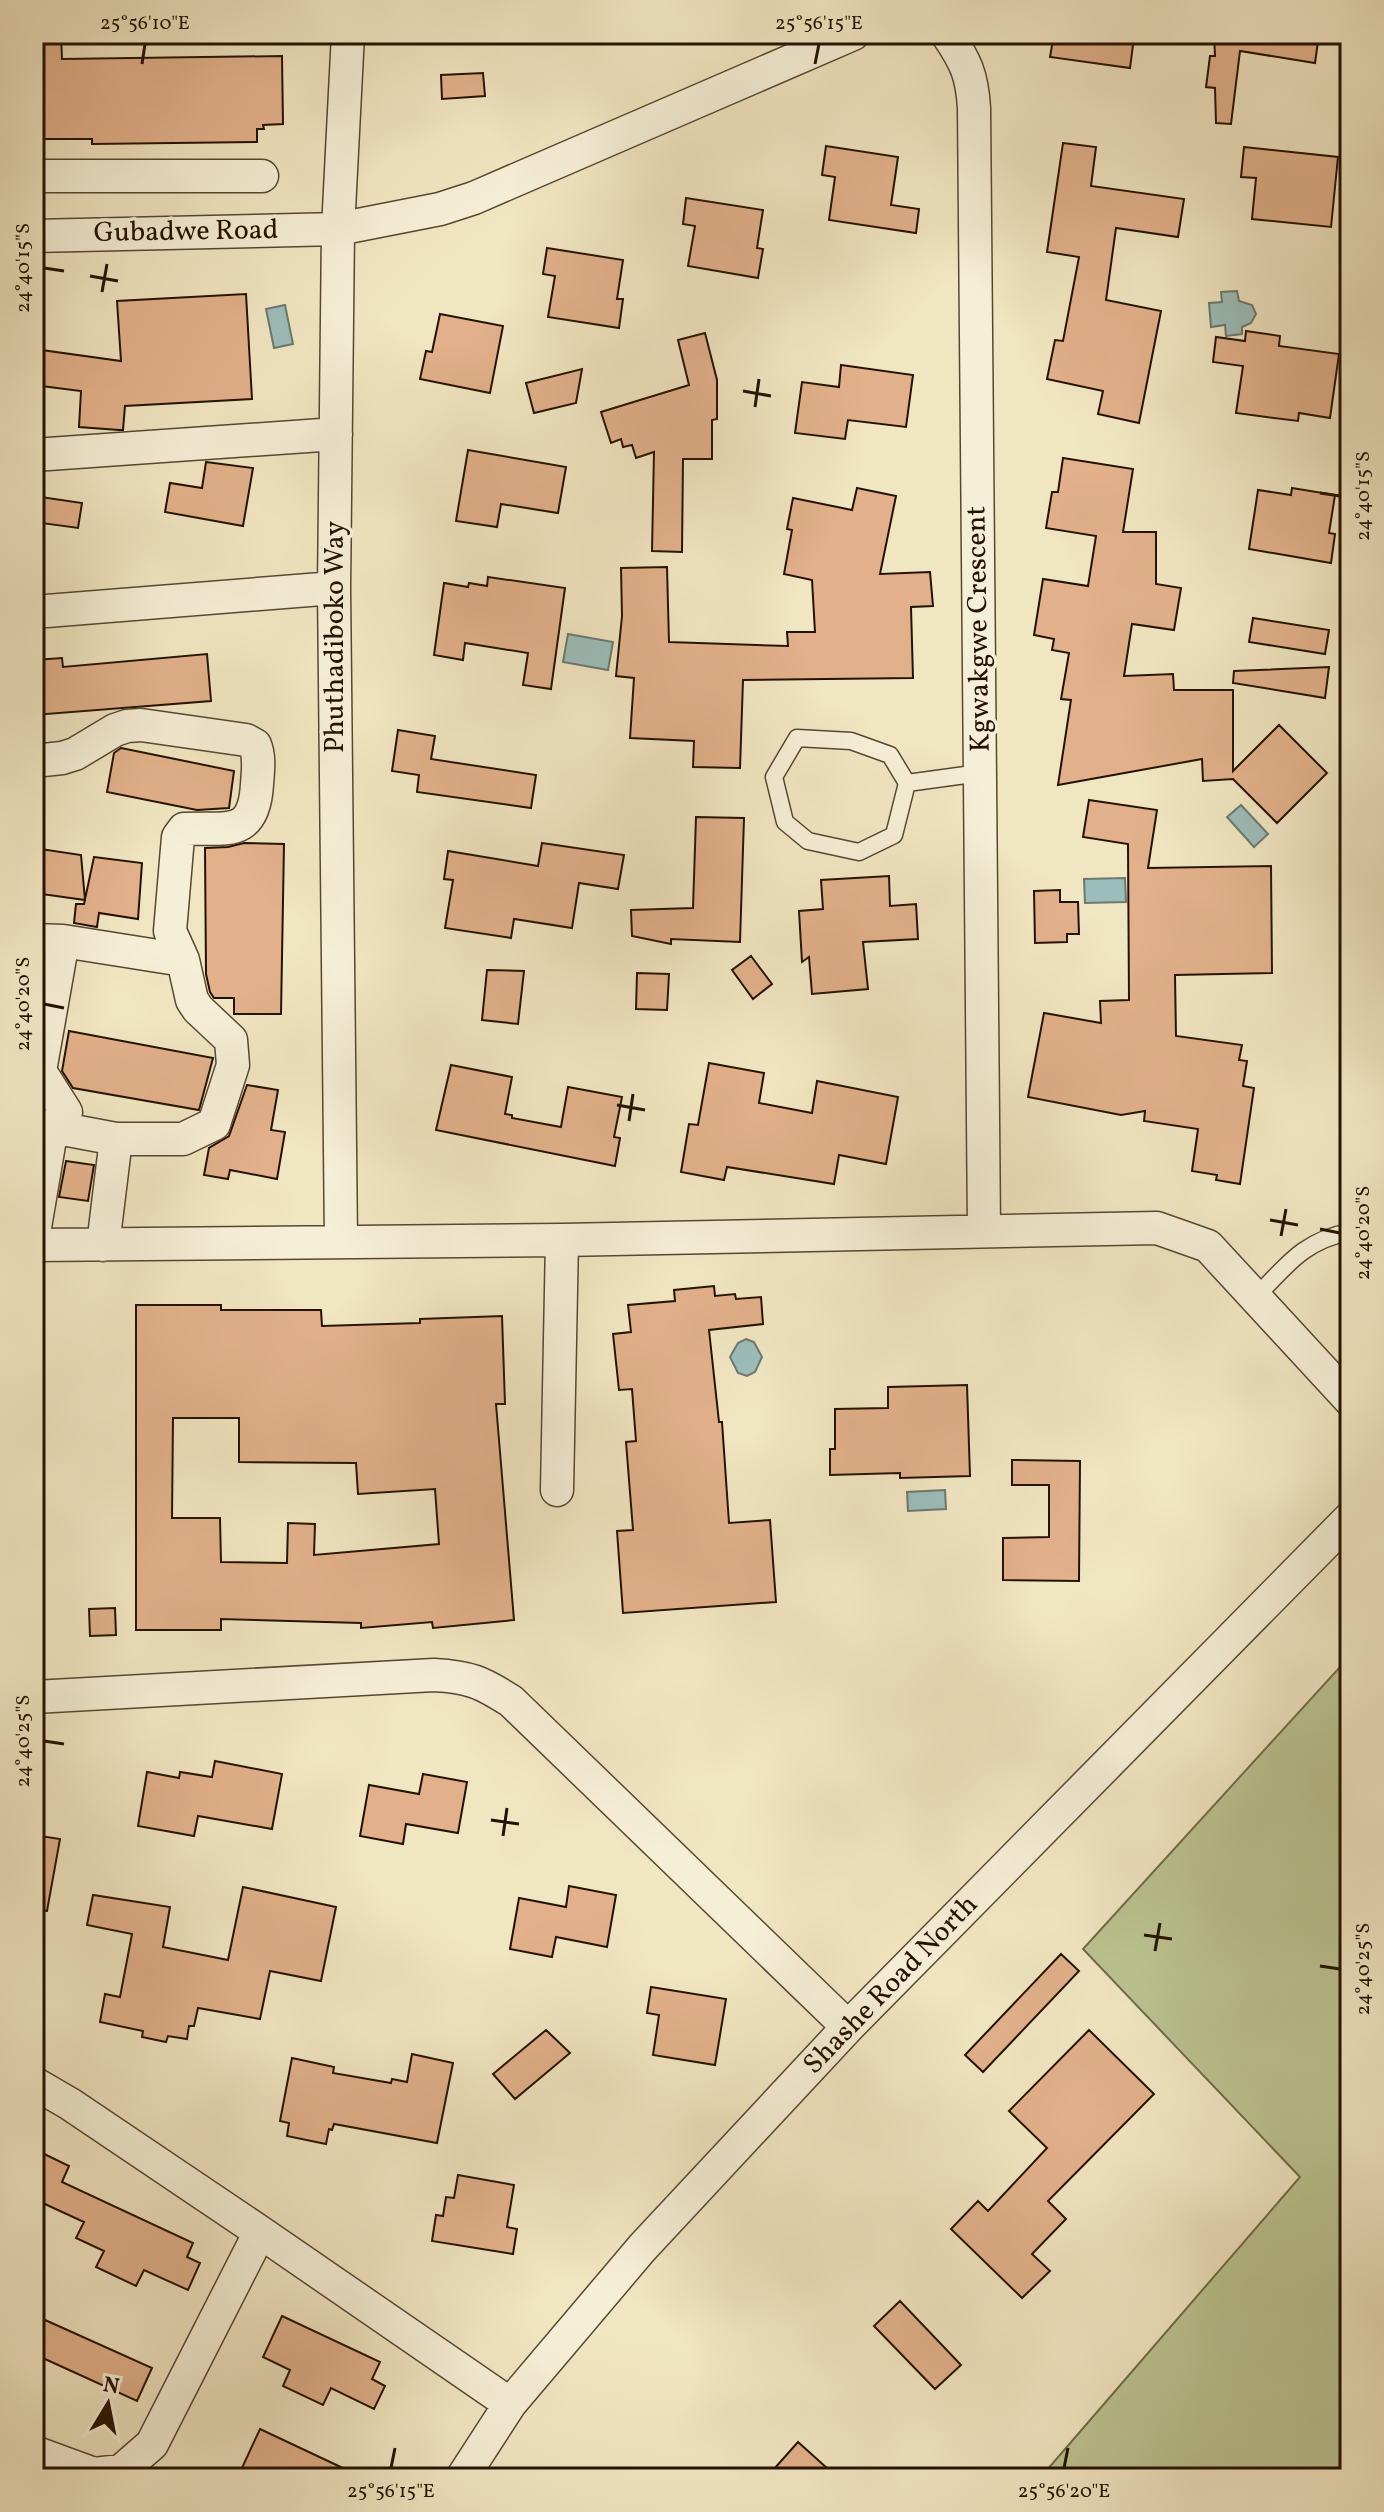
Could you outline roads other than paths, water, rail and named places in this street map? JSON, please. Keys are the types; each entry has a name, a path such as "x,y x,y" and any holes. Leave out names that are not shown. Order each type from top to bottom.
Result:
{"street":[{"name":"Phuthadiboko Way","path":"341,1241 334,588 338,229 348,34"},
{"path":"338,229 440,209 474,198 853,34"},
{"name":"Kgwakgwe Crescent","path":"947,34 972,78 974,108 984,1231"},
{"path":"34,176 262,176"},
{"name":"Gubadwe Road","path":"34,236 338,229"},
{"path":"34,455 336,434"},
{"path":"34,612 334,588"},
{"path":"34,761 75,754 115,730 141,725 246,740 255,745 259,754 256,804 247,820 227,830 184,829 178,837 170,931 183,960 192,1000 231,1040 233,1065 214,1124 183,1139 116,1139 52,1127"},
{"path":"34,1233 52,1127 66,1112 37,1071 48,940 183,960"},
{"path":"103,1245 116,1139"},
{"path":"34,1245 562,1240 1157,1228 1208,1246 1350,1400"},
{"path":"557,1490 562,1240"},
{"name":"Shashe Road North","path":"462,2478 510,2404 642,2248 848,2027 1350,1518"},
{"path":"34,1697 434,1675 467,1677 511,1701 848,2027"},
{"path":"34,2083 260,2232 510,2404"},
{"path":"34,2452 94,2474 121,2471 152,2444 260,2232"}],"lane":[{"path":"797,738 851,741 890,755 907,783 894,835 859,852 808,841 785,822 774,777 797,738"},
{"path":"907,783 980,773"},
{"path":"1255,1298 1302,1249 1327,1236 1350,1232"}],"water":[{"path":"1237,291 1239,301 1252,305 1256,314 1251,323 1242,327 1242,334 1226,336 1225,325 1211,327 1209,303 1222,302 1221,292"},
{"path":"285,305 293,344 274,348 266,309"},
{"path":"568,634 613,642 608,670 563,662"},
{"path":"1241,805 1268,834 1254,847 1227,817"},
{"path":"1125,878 1126,902 1085,903 1084,879"},
{"path":"746,1339 754,1342 762,1357 755,1372 747,1376 738,1373 730,1357 738,1343"},
{"path":"945,1490 946,1509 908,1511 907,1492"}]}
